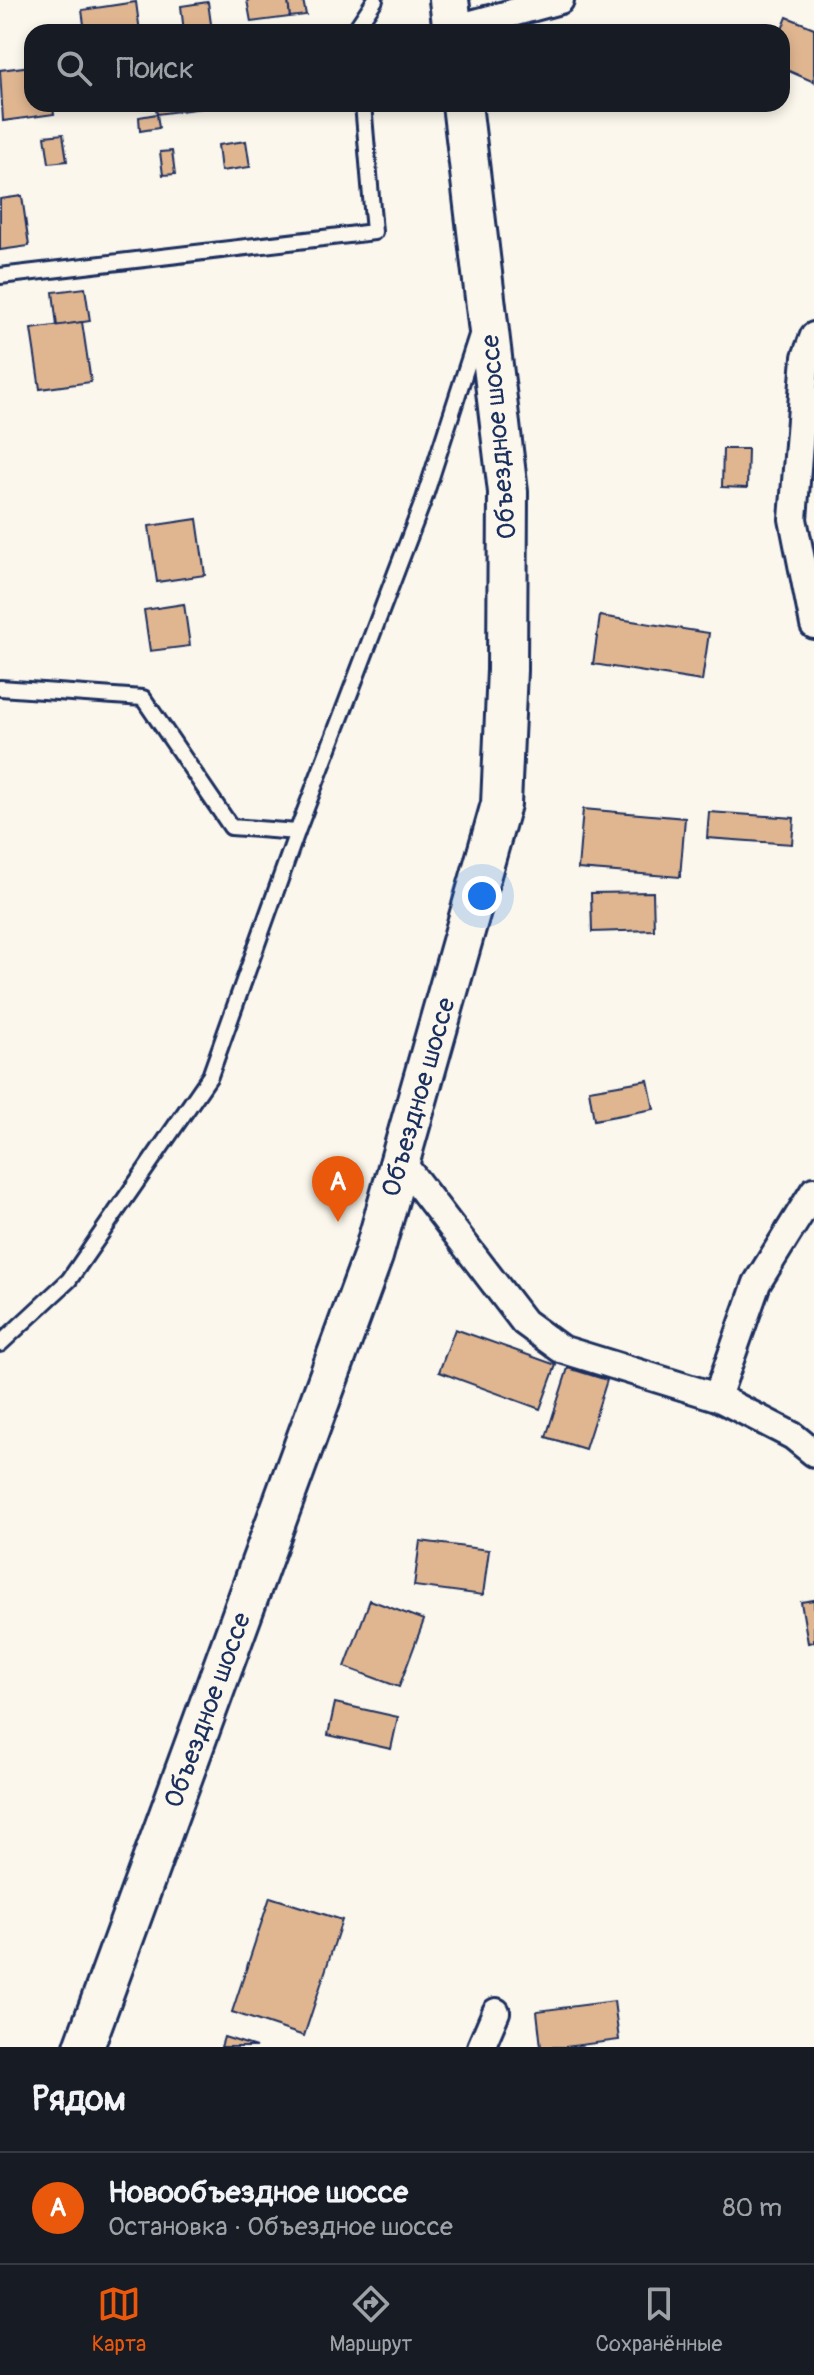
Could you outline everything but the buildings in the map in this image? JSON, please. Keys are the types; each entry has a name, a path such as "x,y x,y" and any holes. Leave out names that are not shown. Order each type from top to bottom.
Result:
{"main road":[{"name":"Объездное шоссе","path":"84,2047 373,1256 501,804 507,670 508,492 463,112"}],"street":[{"path":"452,20 560,0"},
{"path":"814,336 806,357 793,519 814,625"},
{"path":"400,1160 524,1322 561,1349 717,1397 793,1436 814,1453"},
{"path":"717,1397 757,1283 814,1191"},
{"path":"481,2047 496,2012"}],"lane":[{"path":"359,24 375,0"},
{"path":"0,276 374,232 364,112"},
{"path":"0,1344 69,1280 210,1076 297,832 424,499 486,308"},
{"path":"0,688 143,698 231,827 297,832"}],"place":[{"name":"Новообъездное шоссе","path":"338,1222"}]}
